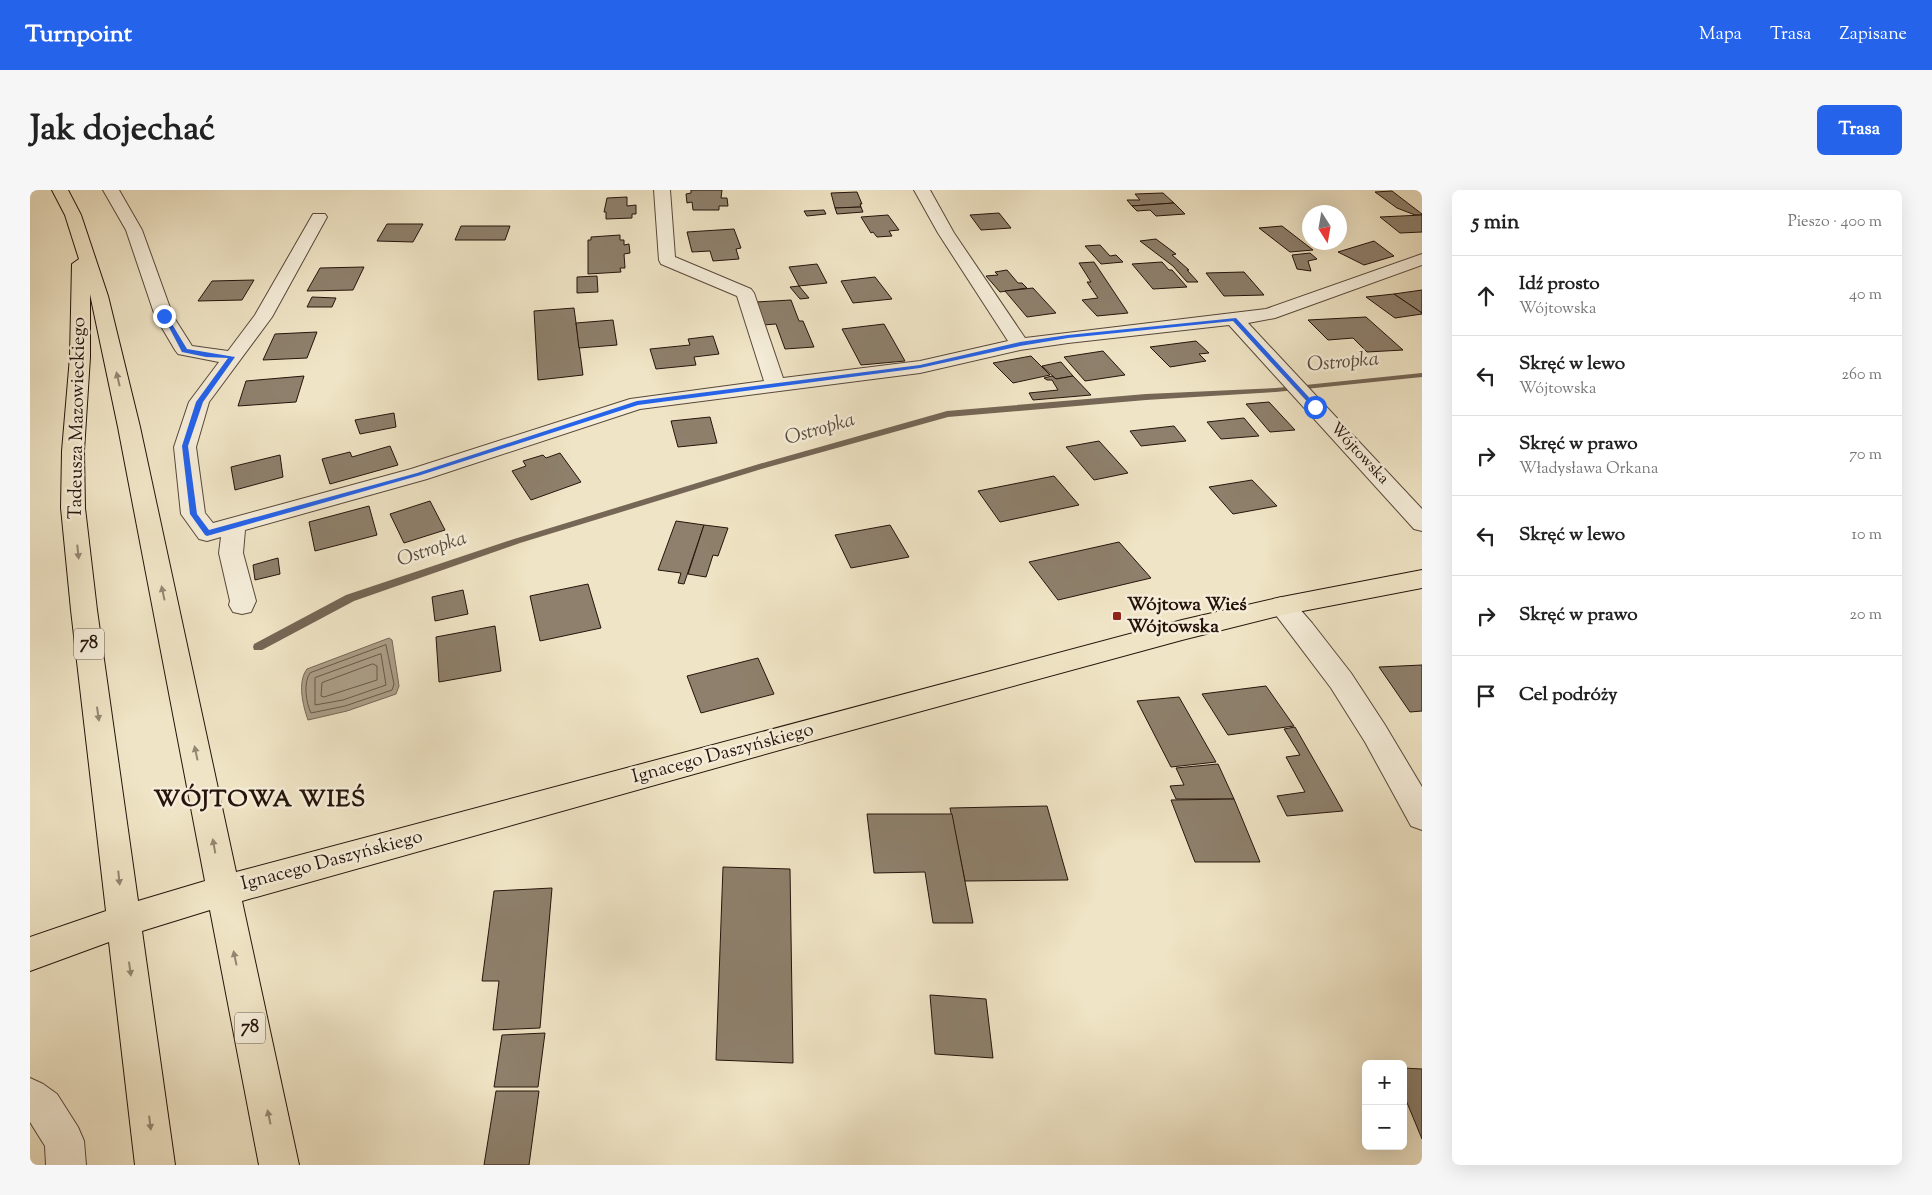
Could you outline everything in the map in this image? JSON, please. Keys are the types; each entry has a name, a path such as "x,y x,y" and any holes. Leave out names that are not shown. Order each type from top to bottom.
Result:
{"main road":[{"name":"Tadeusza Mazowieckiego","path":"60,190 73,215 99,296 129,427 206,800 222,891"},
{"name":"Tadeusza Mazowieckiego","path":"81,243 80,357 73,451 73,508 123,921"},
{"name":"Ignacego Daszyńskiego","path":"30,954 123,921 222,891 840,721 1182,630 1282,606 1422,578"},
{"name":"78","path":"222,891 279,1165"},
{"name":"78","path":"123,921 155,1165"}],"street":[{"path":"111,190 134,230 164,316 184,350 206,355 232,357"},
{"path":"662,190 667,260 745,293 776,386"},
{"path":"922,190 946,233 1020,344"},
{"path":"319,216 263,317 200,402 185,446 193,514 207,533 419,474 637,403 920,367 1020,344 1068,337 1269,314 1422,259"},
{"name":"Wójtowska","path":"1234,319 1422,523"},
{"path":"234,526 231,553 243,600 242,605"},
{"path":"1282,606 1309,635 1334,669 1367,720 1422,816"},
{"path":"30,1097 43,1108 64,1141 66,1165"}],"water":[{"path":"389,638 392,640 399,686 396,694 347,711 308,720 303,701 302,687 302,680 307,669"}],"building":[{"path":"691,190 722,190 721,198 727,198 728,206 719,206 719,210 693,210 692,202 687,203 686,194 691,193"},
{"path":"1392,191 1422,215 1415,215 1397,208 1375,192"},
{"path":"857,192 862,204 860,204 861,207 835,208 831,193"},
{"path":"1163,193 1174,203 1132,206 1127,200 1140,200 1135,194"},
{"path":"627,197 627,206 636,205 636,214 632,214 632,218 606,219 606,212 604,212 607,198"},
{"path":"1174,203 1185,214 1156,216 1150,210 1137,211 1132,206"},
{"path":"861,207 863,212 837,214 835,208"},
{"path":"824,210 826,214 807,216 804,211"},
{"path":"999,213 1011,228 981,230 970,215"},
{"path":"888,215 899,230 889,231 892,236 877,237 873,232 871,233 861,217"},
{"path":"1422,215 1422,232 1400,233 1380,217"},
{"path":"387,224 423,224 413,242 377,241"},
{"path":"461,226 510,226 505,240 455,240"},
{"path":"1282,226 1302,241 1302,250 1313,250 1290,252 1259,228"},
{"path":"734,229 741,248 736,249 739,259 713,261 710,251 692,252 687,232"},
{"path":"620,235 620,240 624,240 624,245 629,244 630,253 624,254 625,268 620,268 621,272 588,274 588,240 591,240 591,237"},
{"path":"1156,239 1176,254 1172,255 1189,270 1187,270 1198,282 1187,282 1173,266 1140,241"},
{"path":"1374,241 1394,256 1364,265 1338,252"},
{"path":"1100,245 1110,256 1116,255 1123,262 1101,264 1085,246"},
{"path":"1310,253 1317,259 1308,261 1311,271 1297,269 1292,255"},
{"path":"1094,262 1128,313 1097,316 1082,300 1098,298 1087,282 1091,282 1079,263"},
{"path":"1162,262 1187,287 1153,289 1132,264"},
{"path":"817,264 827,283 799,286 789,267"},
{"path":"364,267 353,290 307,291 320,268"},
{"path":"1007,270 1018,283 1022,283 1027,288 1000,292 986,276 998,275 995,272"},
{"path":"1244,272 1264,295 1224,296 1206,273"},
{"path":"597,276 598,292 577,293 577,277"},
{"path":"875,277 892,299 853,303 841,281"},
{"path":"254,280 242,300 198,301 212,281"},
{"path":"799,286 809,298 800,299 790,287"},
{"path":"1033,288 1056,313 1027,317 1005,291"},
{"path":"1422,290 1422,313 1394,294"},
{"path":"1394,294 1422,314 1395,318 1366,297"},
{"path":"312,297 336,298 332,307 307,307"},
{"path":"791,300 799,321 803,321 814,347 785,349 776,324 763,325 756,302"},
{"path":"574,308 583,375 538,380 534,311"},
{"path":"1366,317 1403,350 1367,352 1353,338 1328,340 1308,320"},
{"path":"613,320 617,345 579,348 576,323"},
{"path":"884,324 905,361 861,365 842,329"},
{"path":"317,332 307,358 263,360 275,334"},
{"path":"713,336 719,354 694,357 696,365 656,369 650,349 690,345 688,339"},
{"path":"1196,341 1209,353 1199,354 1206,361 1170,367 1150,347"},
{"path":"1103,351 1125,375 1085,381 1064,357"},
{"path":"1031,356 1050,375 1013,383 993,363"},
{"path":"1061,362 1073,376 1056,379 1042,366"},
{"path":"304,376 296,402 238,406 246,381"},
{"path":"1052,376 1056,379 1073,376 1091,395 1033,400 1029,393 1058,390 1052,380 1044,378"},
{"path":"1269,402 1295,430 1270,432 1246,404"},
{"path":"394,413 396,427 360,434 355,420"},
{"path":"710,417 717,443 678,447 671,421"},
{"path":"1244,418 1259,436 1221,439 1207,422"},
{"path":"1174,426 1186,441 1141,446 1130,431"},
{"path":"1099,441 1128,473 1094,480 1066,447"},
{"path":"390,446 398,465 330,484 322,459 350,452 352,457"},
{"path":"560,453 581,482 531,500 512,471 526,466 523,461 543,455 546,458"},
{"path":"280,455 283,477 235,490 231,467"},
{"path":"1054,476 1079,505 1000,522 978,491"},
{"path":"1252,480 1277,506 1233,514 1209,487"},
{"path":"430,501 445,530 404,543 390,514"},
{"path":"369,506 377,535 315,551 309,522"},
{"path":"676,521 704,525 684,584 678,583 681,573 658,570"},
{"path":"704,525 728,528 718,556 713,555 706,577 688,574"},
{"path":"890,525 909,557 851,568 835,535"},
{"path":"1119,542 1151,578 1058,600 1029,562"},
{"path":"278,558 280,574 255,580 253,565"},
{"path":"588,584 601,628 540,641 530,596"},
{"path":"463,590 468,614 435,621 432,597"},
{"path":"495,626 501,671 439,682 436,637"},
{"path":"758,658 774,694 701,713 687,676"},
{"path":"1422,665 1422,711 1410,712 1379,667"},
{"path":"1266,686 1294,726 1228,735 1202,694"},
{"path":"1179,697 1216,762 1171,767 1137,701"},
{"path":"1295,727 1343,811 1287,816 1277,796 1305,792 1286,757 1300,755 1284,729"},
{"path":"1218,764 1234,799 1176,799 1170,786 1184,785 1176,768"},
{"path":"1234,799 1260,862 1195,862 1171,800"},
{"path":"1047,806 1068,880 965,881 950,808"},
{"path":"867,814 952,814 973,923 933,923 925,872 874,873"},
{"path":"723,867 790,869 793,1063 716,1060"},
{"path":"552,888 540,1028 493,1030 499,981 482,981 494,891"},
{"path":"930,995 986,999 993,1058 935,1054"},
{"path":"545,1033 538,1087 494,1087 502,1035"},
{"path":"1407,1068 1422,1069 1422,1139 1407,1103"},
{"path":"496,1091 539,1091 529,1165 484,1165"}],"waterway":[{"name":"Ostropka","path":"258,647 350,598 517,541 762,466 947,414 1146,397 1276,390 1422,375"}],"place":[{"name":"Wójtowa Wieś Wójtowska","path":"1117,616"}],"district":[{"name":"WÓJTOWA WIEŚ","path":"260,800"}],"route":[{"path":"164,316 184,350 206,355 232,357 200,402 185,446 193,514 207,533 419,474 637,403 920,367 1020,344 1068,337 1234,319 1315,407"}]}
